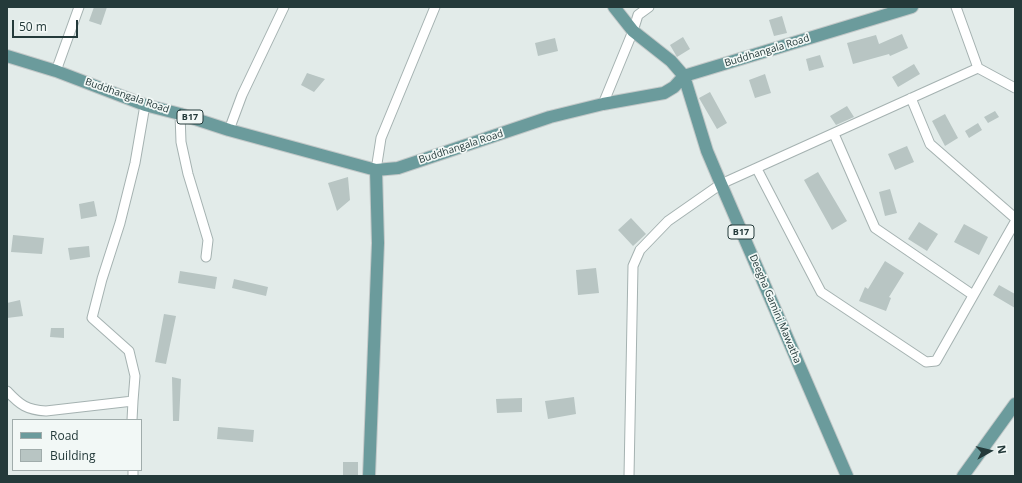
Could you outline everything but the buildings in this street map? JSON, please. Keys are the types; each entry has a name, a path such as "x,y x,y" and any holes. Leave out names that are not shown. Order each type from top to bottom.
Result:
{"main road":[{"name":"Deegha Gamini Mawatha","path":"614,7 633,31 671,61 684,76 707,150 847,476"},
{"name":"Buddhangala Road","path":"7,56 56,72 146,105 229,130 376,170 398,168 550,117 603,104 664,93 674,87 684,76 912,7"},
{"path":"369,476 378,243 376,170"},
{"path":"963,476 1015,404"}],"street":[{"path":"56,72 79,7"},
{"path":"229,130 242,95 284,7"},
{"path":"376,170 381,138 436,7"},
{"path":"603,104 633,31 638,15 649,7"},
{"path":"956,7 978,68 1015,88"},
{"path":"629,476 633,266 640,250 668,221 721,184 978,68"},
{"path":"911,98 930,144 1015,218"},
{"path":"132,419 136,376 130,351 92,318 102,279 122,215 135,163 146,105"},
{"path":"180,114 181,142 188,174 208,240 206,257"},
{"path":"834,134 875,228 973,295"},
{"path":"757,169 821,292 926,362 936,361 1015,222"},
{"path":"7,391 18,403 32,410 39,411 133,401"}]}
